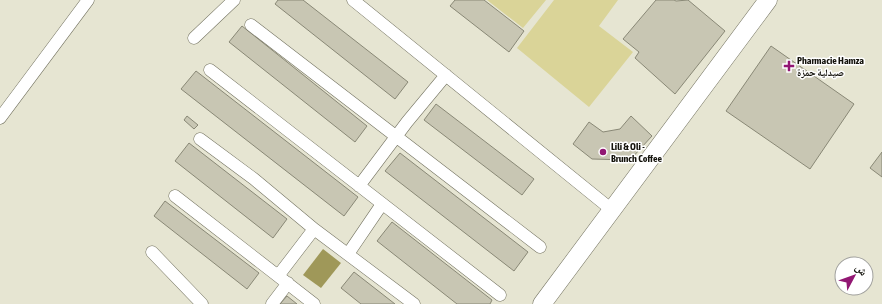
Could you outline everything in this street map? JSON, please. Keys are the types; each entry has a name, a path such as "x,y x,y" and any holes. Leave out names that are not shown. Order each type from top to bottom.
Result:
{"street":[{"path":"0,118 88,0"},
{"path":"194,38 234,0"},
{"path":"353,0 612,210"},
{"path":"542,304 768,0"},
{"path":"251,25 540,247"},
{"path":"210,70 500,295"},
{"path":"359,186 396,136 446,75"},
{"path":"200,138 254,179 314,229 414,304"},
{"path":"175,196 314,304"},
{"path":"348,254 382,204"},
{"path":"272,304 283,279 314,229"},
{"path":"152,252 202,304"}],"shaded area":[{"path":"487,0 546,0 523,28"},
{"path":"554,0 618,0 599,26 633,52 589,107 517,48"},
{"path":"323,249 341,263 321,288 303,275"}],"building":[{"path":"278,0 303,0 408,82 395,99 275,4"},
{"path":"455,0 484,0 524,31 509,52 450,6"},
{"path":"656,0 688,0 725,31 675,94 635,58 639,52 623,39"},
{"path":"242,26 367,126 355,142 229,42"},
{"path":"771,46 854,104 810,169 726,111"},
{"path":"196,71 358,197 344,216 181,89"},
{"path":"436,104 534,179 522,195 424,120"},
{"path":"187,116 198,125 194,129 184,120"},
{"path":"631,116 652,136 630,160 592,159 573,144 589,122 603,132 620,129"},
{"path":"189,143 287,219 273,238 175,161"},
{"path":"882,152 882,177 870,168"},
{"path":"400,153 528,252 514,271 385,171"},
{"path":"165,201 259,273 247,289 154,216"},
{"path":"392,222 492,300 490,304 457,304 377,241"},
{"path":"354,272 395,304 361,304 341,288"},
{"path":"287,296 297,304 280,304"}],"place":[{"name":"Pharmacie Hamza صيدلية حمزة","path":"789,66"},
{"name":"Lili & Oli - Brunch Coffee","path":"603,152"}]}
